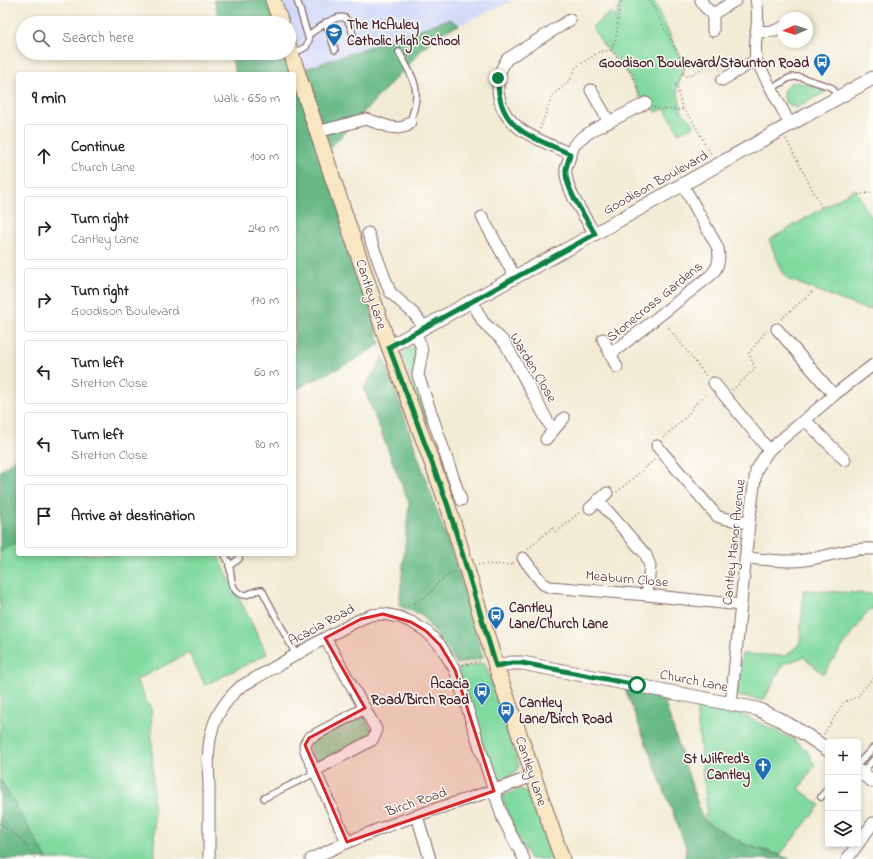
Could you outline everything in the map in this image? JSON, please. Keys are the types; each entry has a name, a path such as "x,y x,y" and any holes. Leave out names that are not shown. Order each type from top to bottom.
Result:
{"main road":[{"path":"274,0 279,16"},
{"name":"Cantley Lane","path":"293,60 389,347 448,506 495,662 562,859"}],"street":[{"path":"701,0 705,7 713,14 713,31"},
{"path":"713,14 736,0"},
{"path":"756,0 758,12 755,53 756,60 771,90 786,127"},
{"path":"570,20 507,59 498,78 500,104 506,116 523,132 570,154"},
{"path":"756,32 777,29"},
{"path":"722,80 756,60"},
{"name":"Goodison Boulevard","path":"389,347 472,300 595,234 873,78"},
{"path":"591,90 609,122"},
{"path":"595,234 568,183 566,170 570,154 574,145 580,138 646,103"},
{"path":"318,132 366,119 385,126 398,128 407,126 410,122"},
{"name":"Stonecross Gardens","path":"611,354 715,271 720,256 718,248 682,185"},
{"path":"482,217 515,277"},
{"name":"Cantley Lane","path":"368,233 390,292 419,320 422,353 418,375 461,500"},
{"name":"Warden Close","path":"472,300 484,322 504,344 554,430"},
{"path":"775,326 834,395"},
{"name":"Stonecross Gardens","path":"603,339 617,367"},
{"name":"Cantley Manor Avenue","path":"731,704 749,523 756,471 769,450 834,395 873,365"},
{"path":"714,383 769,450"},
{"name":"Warden Close","path":"546,439 564,418"},
{"path":"805,420 845,460"},
{"path":"659,449 717,516 749,523"},
{"path":"607,493 594,504 646,555 650,566 647,595"},
{"path":"746,558 792,561 806,560 862,549 873,549"},
{"name":"Meaburn Close","path":"522,556 543,584 550,587 741,604"},
{"name":"Acacia Road","path":"209,859 208,770 210,745 213,727 220,710 228,698 240,687 325,638 361,619 371,615 383,614 411,622 426,631 440,645 453,668 503,819 524,859"},
{"path":"314,771 372,740 376,729 325,638"},
{"name":"Church Lane","path":"495,662 522,663 757,709 801,730 823,746"},
{"path":"347,842 314,771 305,745 309,738 365,708"},
{"path":"861,771 873,781"},
{"name":"Birch Road","path":"311,859 331,855 347,842 533,776"},
{"path":"417,816 430,859"},
{"path":"861,840 873,823"},
{"path":"847,859 856,847"}],"lane":[{"path":"296,49 306,47 309,40 297,0"},
{"path":"308,35 326,22 342,17 346,18 348,21 354,38"},
{"path":"326,22 335,50"},
{"path":"399,52 413,79 416,92 415,106 410,122"},
{"path":"771,90 789,78 800,77 832,88 838,97"},
{"path":"225,556 229,566 231,582 240,594 247,595 259,589 262,590 296,655"},
{"path":"229,566 239,559 239,556"},
{"path":"861,766 873,748"},
{"path":"861,768 873,760"},
{"path":"264,798 309,776 314,771"},
{"path":"821,797 825,792"}],"path":[{"path":"610,50 616,38 620,2 626,0"},
{"path":"649,0 685,66 676,85 683,110 691,118 717,165"},
{"path":"610,50 629,70 646,103 659,109 683,110"},
{"path":"537,138 552,96 571,80 576,67 599,52 610,50"},
{"path":"683,73 686,77 718,59 722,80"},
{"path":"786,127 822,208"},
{"path":"858,195 873,192"},
{"path":"724,396 754,369 749,354 764,333 775,326 814,290"},
{"path":"607,493 610,498 659,449 669,431 686,417 695,404 712,389 714,383 709,380 660,316"},
{"path":"393,616 398,611 431,593 437,583 449,574 466,565 512,565 552,528 556,533 584,508 594,504"},
{"path":"453,668 495,662"},
{"path":"823,746 844,702 857,698 873,678"},
{"path":"0,824 20,838 36,859"}],"highlighted area":[{"path":"383,614 411,622 426,631 440,645 455,670 494,791 347,842 305,745 309,738 365,708 325,638 361,619"}],"shaded area":[{"name":"The McAuley Catholic High School","path":"282,0 515,0 459,25 449,19 305,69 296,42 296,16 287,16"}],"green space":[{"path":"214,0 276,0 281,16 219,16"},
{"path":"626,0 653,0 685,66 677,88 682,112 695,125 679,133 665,109 656,112 647,97 640,98 627,71 604,46 592,27 611,12 615,19 620,2"},
{"path":"449,19 459,25 436,35 329,149 305,69"},
{"path":"232,60 291,60 295,72 235,72"},
{"path":"296,75 366,293 380,344 351,362 296,389"},
{"path":"798,82 827,91 796,108 785,102 783,91 790,83"},
{"path":"855,189 873,220 873,308 867,310 790,280 784,275 769,240"},
{"path":"417,345 413,374 429,426 418,407 402,353"},
{"path":"383,356 459,574 483,658 457,664 422,615 399,606 409,503 364,389"},
{"path":"16,458 16,543 0,552 0,471"},
{"path":"16,543 16,556 218,556 267,654 205,685 189,653 136,680 151,709 155,859 47,859 0,779 0,552"},
{"path":"803,590 873,594 873,609 869,610 823,674 804,657 783,664 764,700 737,696 742,654 786,656 800,643"},
{"path":"485,663 519,766 515,774 499,780 493,775 458,668"},
{"path":"625,689 663,697 703,820 744,844 790,859 685,859 686,847"},
{"path":"696,706 737,712 793,739 807,751 815,765 799,789 820,805 780,855 744,844 703,820 707,811"},
{"path":"358,716 365,718 371,729 368,737 319,762 314,760 309,745 310,742"},
{"path":"0,779 47,859 0,859"},
{"path":"519,789 530,792 554,859 530,859 518,836 507,813 502,797"}],"place":[{"name":"The McAuley Catholic High School","path":"334,47"},
{"name":"Goodison Boulevard/Staunton Road","path":"822,77"},
{"name":"Cantley Lane/Church Lane","path":"496,630"},
{"name":"Acacia Road/Birch Road","path":"482,706"},
{"name":"Cantley Lane/Birch Road","path":"506,725"},
{"name":"St Wilfred's Cantley","path":"763,781"}],"route":[{"path":"498,78 500,104 506,116 514,125 523,132 570,154 566,170 568,183 595,234 472,300 389,347 448,506 496,666 522,663 637,685"}]}
